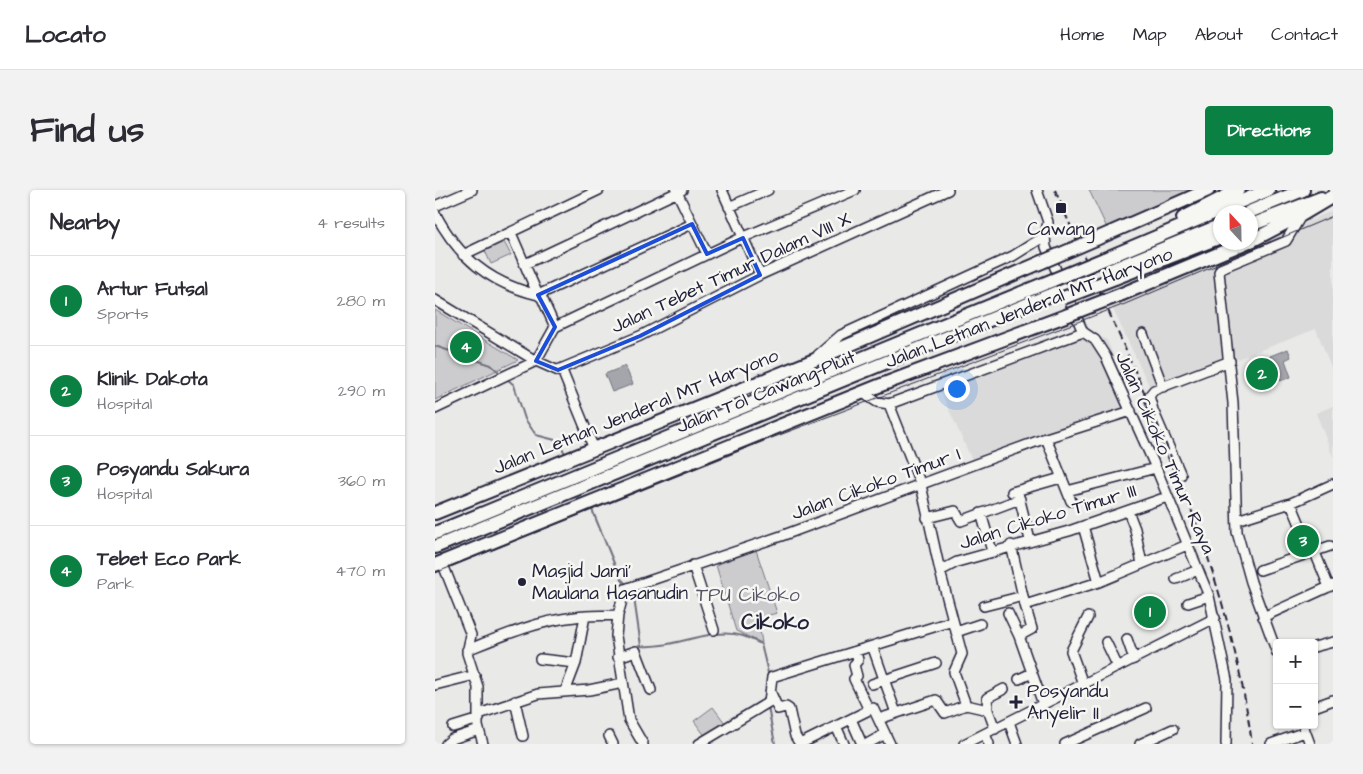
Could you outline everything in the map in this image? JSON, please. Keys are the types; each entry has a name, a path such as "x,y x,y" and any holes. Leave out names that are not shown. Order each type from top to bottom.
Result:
{"highway":[{"name":"Jalan Letnan Jenderal MT Haryono","path":"435,513 812,361 1208,190"},
{"path":"1110,257 1238,190"},
{"path":"1110,257 1268,190"},
{"path":"1258,208 1303,190"},
{"name":"Jalan Letnan Jenderal MT Haryono","path":"1258,238 1301,216 1333,195"},
{"path":"1258,222 1302,203 1333,195"},
{"path":"1113,274 1213,228"},
{"path":"1113,274 1213,240"},
{"name":"Jalan Letnan Jenderal MT Haryono","path":"438,563 881,385 1068,315 1229,250"},
{"name":"Jalan Tol Cawang–Pluit","path":"435,532 587,472 1110,257"},
{"name":"Jalan Tol Cawang–Pluit","path":"435,547 969,330 1113,274"},
{"path":"857,327 860,334 867,338"}],"street":[{"path":"435,206 471,190"},
{"path":"463,256 599,190"},
{"path":"722,190 760,275"},
{"path":"729,207 768,190"},
{"path":"435,409 536,361 555,327 707,254 855,190"},
{"path":"863,393 877,402 889,404 1083,332 1046,247 1047,222 1045,210 1037,190"},
{"path":"525,264 679,191 692,224 707,254"},
{"name":"Jalan Tebet Timur Dalam VIII X","path":"558,370 640,336 760,275 945,191"},
{"path":"435,213 449,239 463,256 485,273 542,298 555,327"},
{"name":"Jalan Cikoko Timur Raya","path":"1273,642 1239,542 1230,361 1220,270 1287,241 1301,216"},
{"path":"537,295 692,224"},
{"path":"511,232 537,295"},
{"path":"812,361 841,335 1037,243 1045,236"},
{"path":"1037,243 1046,247"},
{"path":"435,300 536,361 565,375 594,449"},
{"name":"Jalan Cikoko Timur Raya","path":"1083,332 1095,340 1106,357 1156,468 1209,596 1227,680 1226,744"},
{"path":"1143,334 1163,387"},
{"path":"1181,475 1149,400 1154,390 1230,361"},
{"path":"881,385 881,394 889,404 921,485 927,518 962,654 954,672 966,705"},
{"name":"Jalan Cikoko Timur I","path":"618,615 629,587 781,536 1046,438 1131,412"},
{"path":"1046,438 1071,501"},
{"path":"1067,491 1156,468"},
{"path":"927,518 954,511 961,521 1016,494 1061,478"},
{"path":"1237,520 1332,486"},
{"path":"1016,494 1031,540"},
{"name":"Jalan Cikoko Timur III","path":"940,571 957,562 1011,545 1083,526 1167,497"},
{"path":"1263,617 1331,586 1312,551 1291,502"},
{"path":"1128,511 1135,529 1142,564"},
{"path":"981,512 993,551"},
{"path":"1083,526 1099,582"},
{"path":"1011,545 1032,629 1019,636"},
{"path":"984,606 1024,600 1099,582 1187,545"},
{"path":"1260,570 1329,546"},
{"path":"438,563 471,635 467,650 475,674 479,695 479,730 483,744"},
{"path":"693,565 715,630"},
{"path":"1176,578 1198,570"},
{"path":"1188,604 1209,596"},
{"path":"1008,613 1019,636 1043,704"},
{"path":"467,650 533,625 585,616 618,615 615,636 629,720 643,744"},
{"path":"565,692 576,663 585,616"},
{"path":"1083,684 1071,651 1088,617"},
{"path":"964,744 1215,618"},
{"path":"699,744 767,703 771,678 873,648 953,621"},
{"path":"956,632 980,624"},
{"path":"1127,639 1134,659"},
{"path":"1106,642 1117,667"},
{"path":"1318,646 1333,642"},
{"path":"873,648 883,681 896,713"},
{"path":"618,657 637,652 651,690"},
{"path":"857,652 858,660 854,668 857,677 854,679 879,719 890,744"},
{"path":"540,659 576,663"},
{"path":"872,684 936,663"},
{"path":"1019,679 1032,673"},
{"path":"435,685 475,674"},
{"path":"453,727 515,701 538,694 623,683"},
{"path":"995,729 988,710 987,698 1004,689"},
{"path":"770,690 778,708 786,707 789,709 795,736 800,744 871,709"},
{"path":"879,719 936,700 945,713 966,705 988,710"},
{"path":"1318,706 1333,700"},
{"path":"515,701 523,736"},
{"path":"1069,743 1146,708"},
{"path":"851,719 862,744"},
{"path":"1009,722 1017,744"},
{"path":"836,726 845,744"},
{"path":"1141,744 1173,729"},
{"path":"1271,744 1302,729"},
{"path":"1304,729 1310,744"},
{"path":"446,744 452,739 479,730"},
{"path":"867,744 885,734"},
{"path":"985,734 989,744"}],"highlighted area":[{"path":"692,224 707,254 743,238 760,275 640,336 558,370 536,361 555,327 538,295"}],"shaded area":[{"path":"1333,210 1333,372 1316,329 1152,392 1111,305 1247,250 1258,250 1258,245"},
{"path":"1081,334 1094,334 1107,340 1133,405 1059,428 977,471 939,388"},
{"path":"1288,349 1291,357 1285,360 1291,377 1280,381 1270,356"},
{"path":"625,366 633,384 612,392 605,374"},
{"path":"1333,406 1333,457 1316,413"}],"green space":[{"path":"1089,190 1205,190 1108,230"},
{"path":"504,242 511,255 491,264 485,251"},
{"path":"435,310 518,360 435,400"},
{"name":"TPU Cikoko","path":"756,550 777,613 758,618 762,643 736,631 716,565"},
{"path":"713,707 725,723 706,737 694,721"}],"waterway":[{"path":"435,346 491,365 501,374"},
{"path":"506,378 514,385 525,419 536,435 559,441 566,456"},
{"path":"591,507 620,578 628,586"},
{"path":"633,591 641,646 667,644 718,634 743,636 761,644 769,677"},
{"path":"768,707 775,744"}],"tram line":[{"path":"435,573 769,439 1125,304 1333,216"}],"railway":[{"path":"1055,190 1173,461 1199,530 1221,600 1239,671 1252,744"}],"place":[{"name":"Cawang","path":"1061,208"},
{"name":"Tebet Eco Park","path":"466,347"},
{"name":"Klinik Dakota","path":"1262,374"},
{"name":"Posyandu Sakura","path":"1303,541"},
{"name":"Masjid Jami' Maulana Hasanudin","path":"522,582"},
{"name":"Artur Futsal","path":"1150,612"},
{"name":"Posyandu Anyelir II","path":"1016,702"}],"district":[{"name":"Cikoko","path":"775,622"}]}
